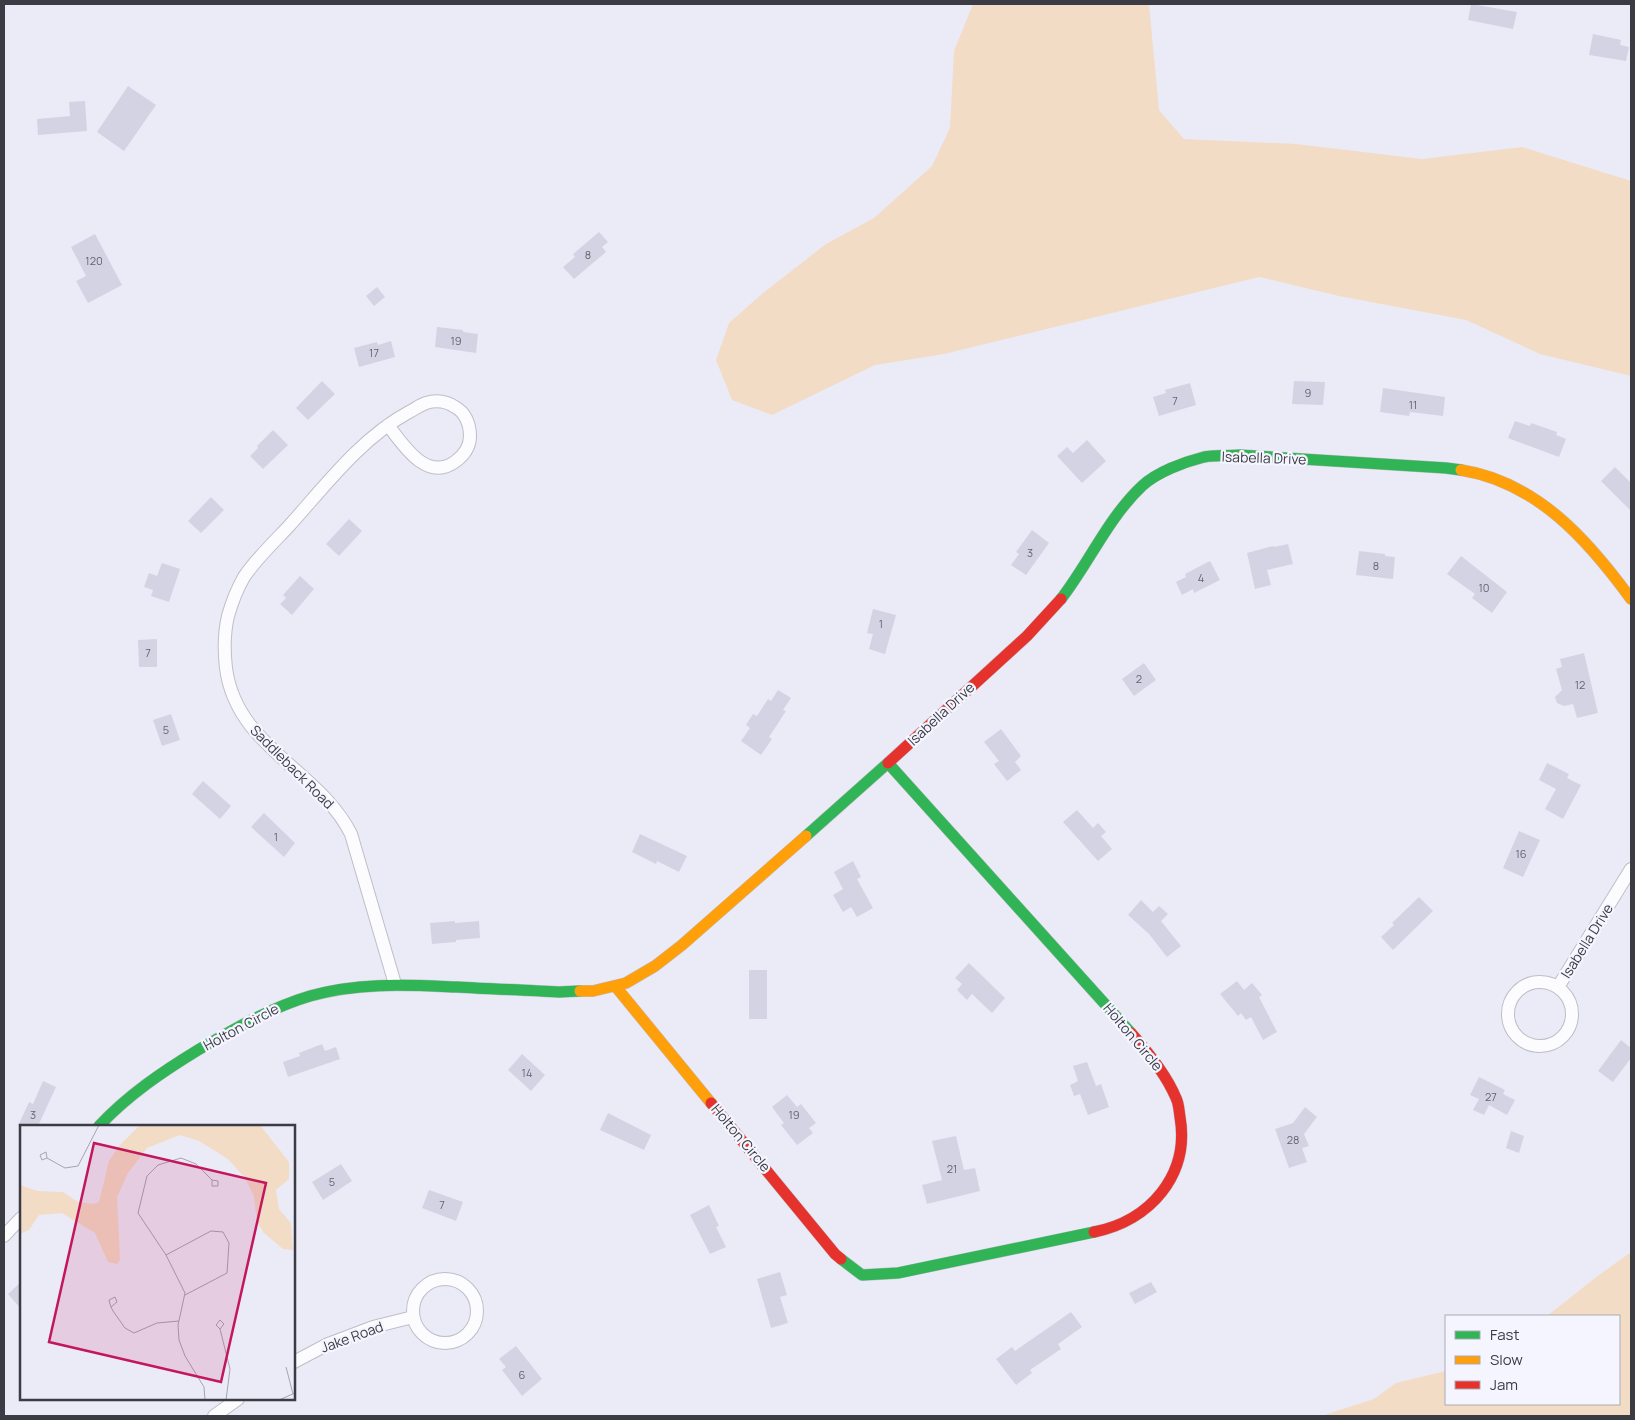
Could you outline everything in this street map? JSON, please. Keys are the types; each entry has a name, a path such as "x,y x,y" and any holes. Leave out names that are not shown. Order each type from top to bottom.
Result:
{"street":[{"name":"Saddleback Road","path":"388,425 414,458 423,464 433,467 443,467 458,460 467,447 470,437 469,426 457,408 442,402 425,403 388,425 358,450 245,577 233,599 228,618 224,657 228,680 235,700 245,719 259,737 319,792 343,818 351,834 395,984"},
{"name":"Isabella Drive","path":"888,763 1027,636 1053,609 1074,582 1110,524 1143,485 1173,467 1206,457 1239,455 1446,468 1480,474 1527,494 1555,512 1581,535 1631,599"},
{"name":"Holton Circle","path":"101,1125 136,1090 165,1071 253,1017 293,1000 335,989 369,985 395,984 559,992 592,991 616,987 626,983 655,966 682,945 888,763 1140,1042 1161,1070 1177,1100 1183,1134 1177,1168 1159,1197 1146,1208 1132,1219 1100,1231 906,1272 862,1274 835,1254 616,987"},
{"name":"Isabella Drive","path":"1558,987 1631,869"},
{"name":"Isabella Drive","path":"1539,982 1549,983 1558,987 1570,1003 1571,1023 1558,1040 1548,1045 1537,1046 1527,1044 1517,1037 1511,1028 1508,1017 1509,1006 1513,996 1520,988 1539,982"},
{"path":"4,1236 20,1219"},
{"path":"442,1279 453,1279 467,1287 476,1301 478,1311 473,1326 463,1338 454,1342 443,1343 433,1341 417,1327 413,1317 413,1306 416,1296 423,1287 432,1281 442,1279"},
{"name":"Jake Road","path":"295,1361 328,1344 364,1330 413,1317"},
{"path":"214,1416 237,1400"}],"shaded area":[{"path":"973,4 1149,4 1159,110 1184,139 1296,144 1422,159 1522,147 1631,181 1631,376 1540,354 1466,320 1339,296 1259,277 944,354 875,365 772,415 732,400 716,360 729,323 763,293 826,244 874,218 932,166 950,128 954,51"},
{"path":"1631,1252 1631,1416 1321,1416 1374,1399 1396,1383 1445,1371 1445,1405 1620,1405 1620,1315 1548,1315"}],"building":[{"path":"1471,4 1517,12 1513,29 1468,20"},
{"path":"1593,34 1621,40 1620,45 1629,47 1626,61 1589,55"},
{"path":"128,86 156,105 124,151 97,132"},
{"path":"85,101 87,131 38,135 37,119 70,116 69,102"},
{"path":"599,232 608,242 602,247 606,252 574,279 563,267 575,257 573,254"},
{"path":"95,234 122,285 88,303 76,281 86,276 71,247"},
{"path":"377,287 385,297 374,306 366,296"},
{"path":"437,327 478,334 476,353 435,347"},
{"path":"391,341 395,357 359,367 354,348 377,342 378,345"},
{"path":"322,381 335,394 308,420 296,408"},
{"path":"1294,381 1325,382 1323,405 1292,404"},
{"path":"1190,383 1196,405 1159,416 1153,397 1166,393 1165,390"},
{"path":"1383,388 1445,397 1443,416 1410,412 1409,416 1380,412"},
{"path":"1515,421 1530,426 1531,423 1557,432 1556,435 1566,439 1559,457 1508,438"},
{"path":"273,430 288,445 263,469 250,456"},
{"path":"1087,440 1106,461 1082,483 1057,456 1067,447 1073,453"},
{"path":"1615,467 1631,483 1631,511 1601,481"},
{"path":"211,497 224,510 201,533 188,521"},
{"path":"349,519 362,531 339,556 326,544"},
{"path":"1032,530 1049,543 1026,575 1011,565 1019,554 1016,552"},
{"path":"1288,544 1293,564 1267,570 1271,585 1255,589 1247,553"},
{"path":"1359,551 1395,557 1393,579 1356,575"},
{"path":"1461,556 1507,592 1492,613 1472,598 1475,594 1447,574"},
{"path":"1210,561 1220,580 1194,593 1193,589 1182,595 1176,582 1186,577 1185,574"},
{"path":"162,563 180,569 169,602 151,596 153,590 144,587 149,573 157,576"},
{"path":"300,576 314,589 292,615 280,604 286,598 283,595"},
{"path":"873,609 896,615 885,654 869,649 873,634 867,633"},
{"path":"157,639 157,667 139,667 138,640"},
{"path":"1584,653 1598,713 1577,718 1573,704 1564,706 1557,703 1555,697 1562,690 1556,669 1562,667 1560,659"},
{"path":"1144,663 1156,680 1134,696 1122,679"},
{"path":"778,690 791,698 783,710 786,711 769,737 772,739 761,755 741,741 750,728 746,725 753,714 757,716 768,699 771,701"},
{"path":"171,714 180,740 162,746 153,720"},
{"path":"1001,729 1021,756 1015,762 1021,770 1007,781 994,764 999,761 984,742"},
{"path":"1547,763 1569,774 1567,778 1581,785 1563,819 1545,809 1556,789 1539,780"},
{"path":"203,781 231,806 220,819 192,794"},
{"path":"1077,810 1093,828 1098,823 1106,832 1101,836 1112,849 1098,861 1063,822"},
{"path":"264,813 295,843 284,857 251,827"},
{"path":"1519,831 1540,840 1523,877 1503,868"},
{"path":"640,834 687,856 679,872 657,861 656,864 632,852"},
{"path":"853,861 861,877 857,879 873,908 857,917 851,907 843,912 833,895 843,889 834,872"},
{"path":"1419,897 1433,911 1393,950 1381,937 1394,925 1392,923"},
{"path":"1141,900 1153,912 1159,906 1168,914 1161,921 1181,946 1167,957 1149,934 1128,915"},
{"path":"455,921 455,923 479,921 480,938 432,944 430,923"},
{"path":"969,963 1005,998 992,1013 972,994 967,1000 957,990 962,984 955,978"},
{"path":"749,970 767,970 767,1019 749,1019"},
{"path":"1237,981 1244,990 1252,983 1262,995 1259,997 1277,1032 1263,1040 1251,1017 1246,1020 1241,1013 1238,1016 1220,994"},
{"path":"1621,1040 1631,1048 1631,1058 1613,1082 1598,1071"},
{"path":"322,1044 325,1051 336,1047 340,1059 288,1077 283,1062 300,1056 299,1053"},
{"path":"522,1054 545,1075 531,1091 508,1070"},
{"path":"1087,1062 1096,1086 1101,1084 1109,1107 1088,1115 1080,1094 1074,1096 1070,1085 1078,1081 1073,1066"},
{"path":"1479,1077 1505,1090 1503,1094 1515,1100 1507,1115 1489,1105 1484,1115 1473,1110 1479,1099 1470,1095"},
{"path":"43,1081 56,1087 38,1125 18,1126 29,1102 33,1104"},
{"path":"787,1095 797,1107 801,1104 816,1123 809,1128 813,1133 797,1145 781,1125 784,1123 772,1107"},
{"path":"1305,1107 1317,1117 1304,1134 1309,1146 1302,1148 1307,1162 1289,1168 1275,1129 1293,1123"},
{"path":"608,1113 651,1135 644,1150 600,1130"},
{"path":"1511,1131 1524,1136 1519,1153 1506,1148"},
{"path":"956,1136 964,1170 975,1168 980,1191 927,1204 922,1185 942,1180 932,1141"},
{"path":"341,1164 352,1181 323,1200 312,1182"},
{"path":"429,1190 463,1202 456,1221 422,1208"},
{"path":"709,1205 719,1226 716,1227 726,1247 710,1254 690,1215"},
{"path":"780,1272 787,1295 780,1297 788,1323 771,1328 757,1279"},
{"path":"1151,1282 1157,1292 1135,1304 1129,1293"},
{"path":"20,1283 20,1308 8,1294"},
{"path":"1071,1312 1082,1327 1058,1344 1061,1349 1030,1370 1032,1373 1016,1385 996,1359 1012,1347 1015,1351"},
{"path":"516,1346 542,1379 522,1396 502,1370 506,1367 499,1359"}],"traffic: fast":[{"path":"1061,599 1119,512 1142,486 1155,476 1188,462 1208,456 1239,455 1461,470"},
{"path":"806,836 888,763 1131,1033"},
{"path":"100,1125 146,1085 198,1050 266,1013 310,996 347,988 401,985 559,992 580,991"},
{"path":"841,1259 862,1275 898,1273 1094,1232"}],"traffic: slow":[{"path":"1461,470 1488,477 1514,487 1537,501 1578,535 1631,599"},
{"path":"580,991 593,991 626,983 655,966 682,945 806,836"},
{"path":"616,987 711,1103"}],"traffic: jam":[{"path":"888,763 1027,636 1061,599"},
{"path":"1094,1232 1132,1218 1148,1206 1162,1192 1172,1176 1179,1158 1181,1138 1177,1100 1162,1072 1131,1033"},
{"path":"711,1103 841,1259"}]}
